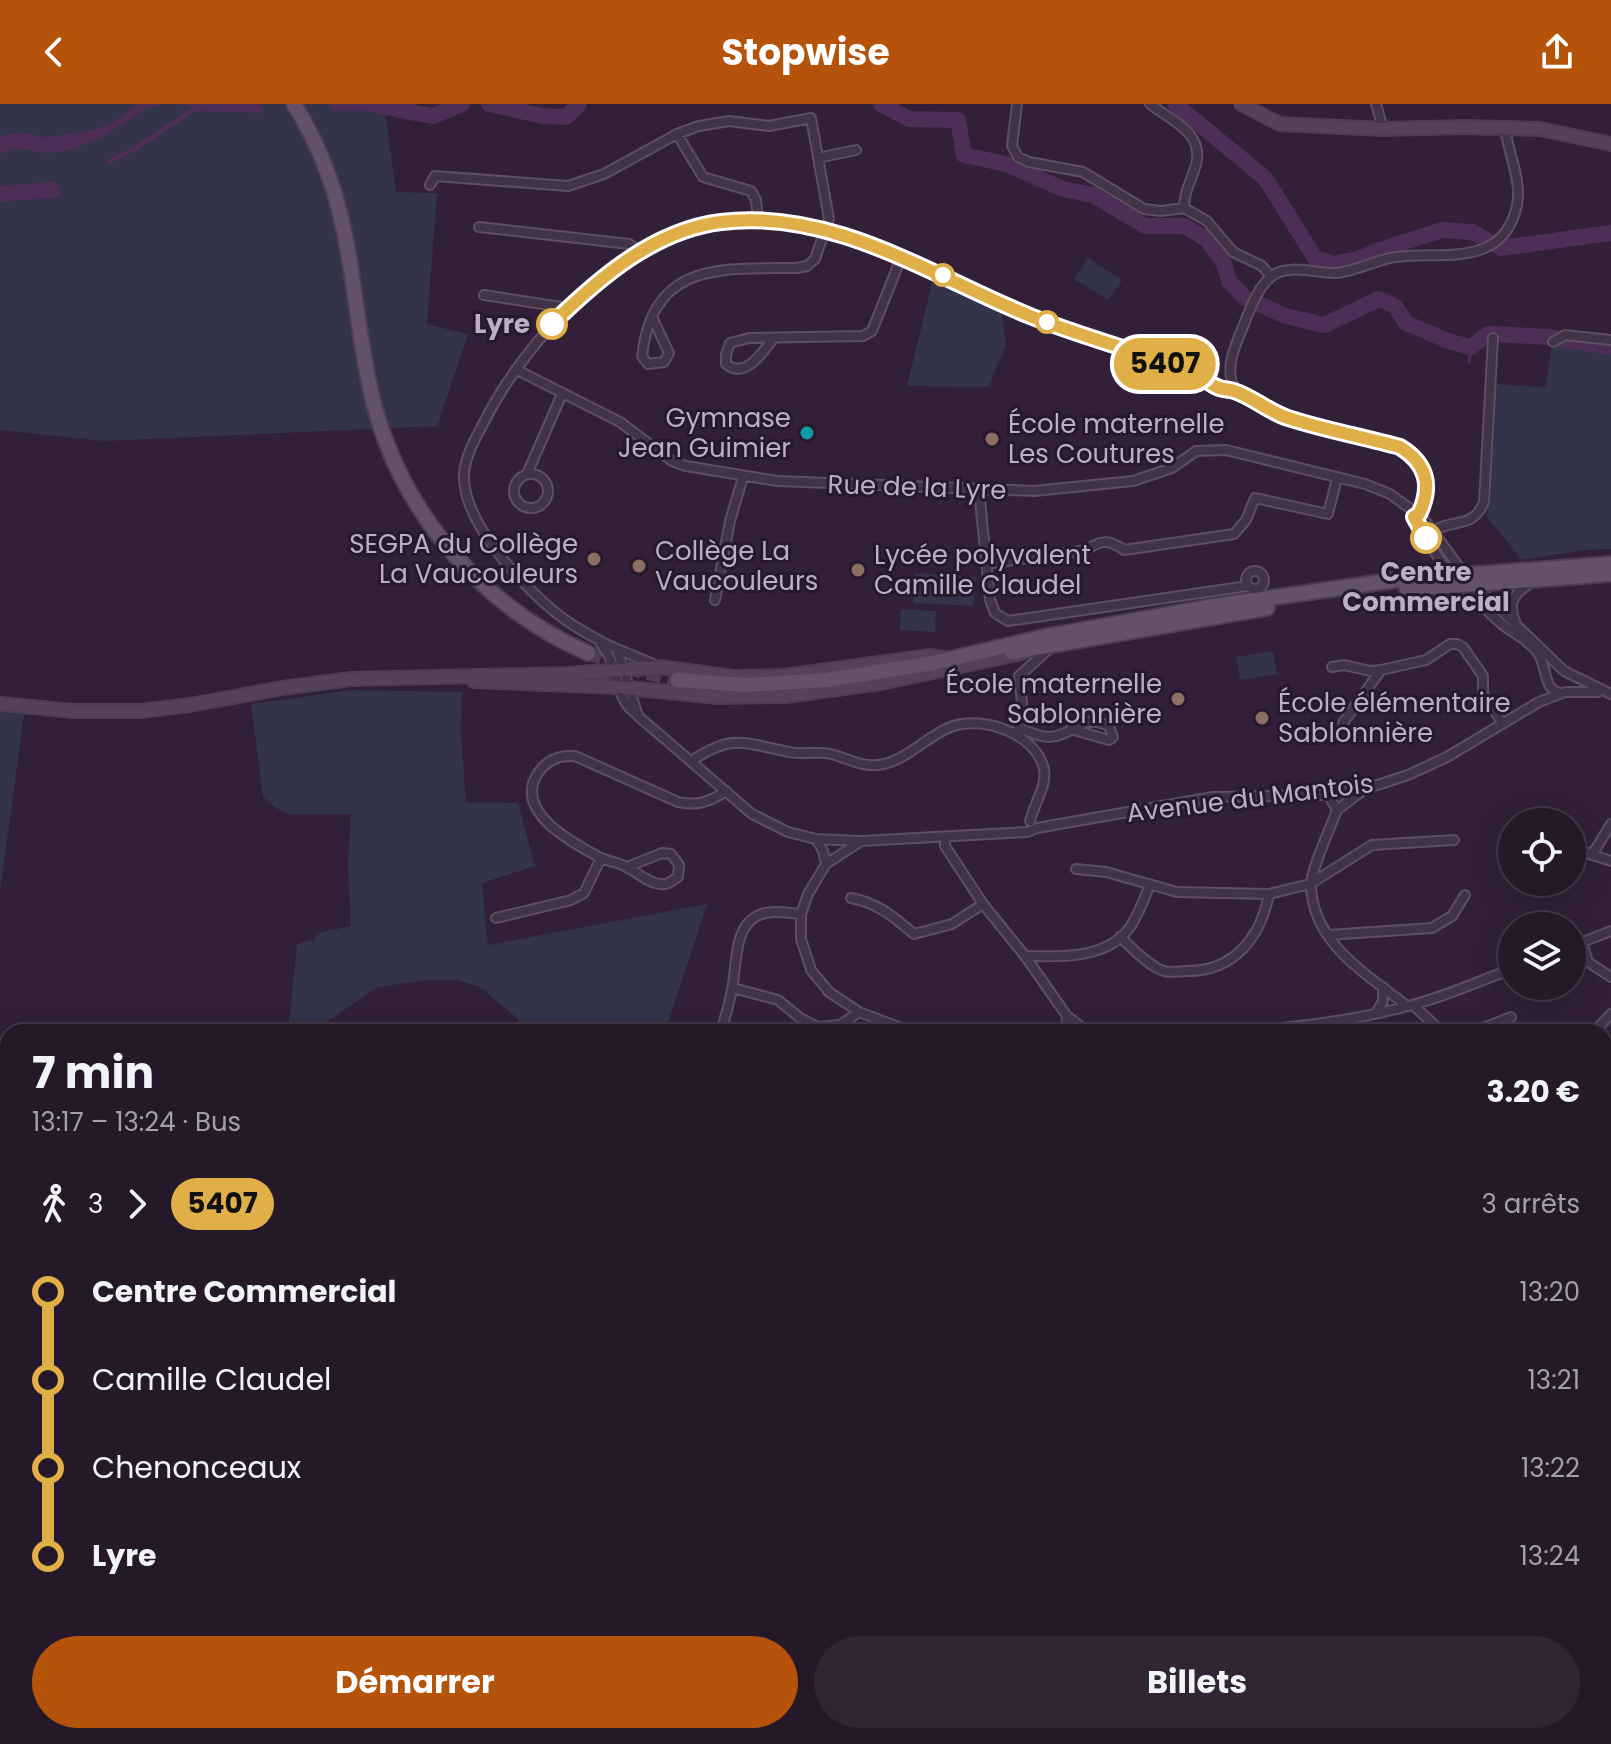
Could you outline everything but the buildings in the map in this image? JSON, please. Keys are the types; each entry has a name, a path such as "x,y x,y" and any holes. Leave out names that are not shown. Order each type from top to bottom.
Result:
{"main road":[{"path":"294,104 316,142 340,207 373,400 387,444 407,488 447,547 479,582 529,621 588,653"},
{"path":"1241,104 1280,124 1383,129 1540,129 1611,144"},
{"path":"435,676 726,698 786,696 881,683 1052,647 1276,606 1420,588 1463,579 1611,564"},
{"path":"0,704 73,711 140,711 318,683 660,667 733,677 771,676 855,668 930,656 956,659 1048,636 1168,613 1396,580 1611,574"},
{"path":"677,680 782,684 1052,647"}],"street":[{"path":"1017,104 1012,146 1018,157 1083,172 1144,209 1161,211 1184,208 1207,221 1233,252 1262,266 1271,277"},
{"path":"1150,104 1192,136 1198,147 1198,159 1184,198 1184,208"},
{"path":"1376,104 1383,129"},
{"path":"430,185 435,176 568,186 604,174 677,134 699,126 729,121 769,126 811,118 829,219 815,259 807,266 717,269 698,274 675,287 652,317 644,336 642,356 648,364 656,365 664,362 669,353 652,317"},
{"path":"1236,391 1230,359 1258,293 1271,277 1283,270 1339,273 1415,255 1463,255 1485,249 1500,238 1513,216 1518,190 1505,128"},
{"path":"677,134 703,177 751,191 756,200 758,220"},
{"path":"818,158 856,150"},
{"path":"660,667 597,640 550,608 496,550 472,512 464,474 473,444 491,406 543,332 603,279 641,252 700,226 758,220 803,225 824,231 950,277 1033,317 1197,374 1286,418 1400,447 1423,467 1427,481 1414,513"},
{"path":"479,227 629,244 641,252"},
{"path":"774,338 742,370 726,364 730,343 749,338 863,336 872,331 901,258"},
{"path":"484,295 568,308"},
{"path":"1553,342 1565,335 1611,340"},
{"path":"1428,534 1441,525 1466,523 1475,518 1484,502 1493,338"},
{"path":"1197,374 1216,368 1230,359"},
{"path":"1216,368 1231,370"},
{"path":"1211,382 1216,368"},
{"name":"Rue de la Lyre","path":"517,370 620,422 672,461 743,477 860,486 1034,491 1133,481 1157,475 1196,451 1226,450 1337,478"},
{"path":"1221,388 1232,381"},
{"path":"527,474 538,475 547,483 548,495 536,507 525,507 514,495 515,484 527,474 562,394"},
{"path":"715,600 731,517 743,477"},
{"path":"986,564 1086,550 1099,541 1112,541 1124,550 1234,534 1239,531 1255,498 1328,514 1337,478 1390,494 1414,513 1490,613 1535,649 1554,692 1611,694"},
{"path":"979,490 986,564 995,613 1008,621 1248,586"},
{"path":"1428,534 1439,559 1515,622 1565,672 1571,683 1563,692"},
{"path":"1433,577 1439,559"},
{"path":"1515,622 1510,609 1513,596 1538,578"},
{"path":"1420,588 1454,596 1490,613"},
{"path":"597,640 620,669"},
{"path":"596,671 604,653 597,640"},
{"path":"1332,667 1344,665 1370,671 1381,670 1426,660 1450,644 1457,644 1463,647 1483,676 1483,694 1503,724"},
{"path":"1017,731 1023,712 1019,676 1052,647"},
{"path":"617,649 624,688"},
{"path":"1343,723 1381,670"},
{"path":"1548,684 1553,671 1565,672 1611,694"},
{"name":"Avenue du Mantois","path":"624,688 626,708 752,814 788,832 816,839 861,841 1034,831 1033,824 1213,797 1328,794 1365,789 1408,775 1447,757 1545,698 1548,684"},
{"name":"Avenue du Mantois","path":"1539,702 1563,692"},
{"path":"691,761 714,746 741,742 762,744 790,753 828,753 862,764 878,765 895,759 954,726 977,723 1044,737 1054,737 1071,729"},
{"path":"1017,731 1039,755 1044,771 1033,824"},
{"path":"627,867 662,853 671,854 679,865 678,877 667,884 658,885 627,867 601,858 550,825 535,809 531,793 533,780 541,768 554,758 575,756 678,802 693,805 726,791"},
{"path":"1365,789 1337,810 1310,884 1320,923 1342,956 1432,1024"},
{"path":"1328,794 1337,810"},
{"path":"1592,855 1611,824"},
{"path":"945,837 945,846 983,904 1067,1016 1078,1024"},
{"path":"816,839 826,864"},
{"path":"1076,869 1106,872 1177,892 1269,894 1310,884 1372,845 1454,840"},
{"path":"861,841 826,864 808,894 801,914 801,939 811,970 829,992 884,1024"},
{"path":"1586,853 1611,861"},
{"path":"496,918 571,900 584,893 601,858"},
{"path":"1025,956 1053,957 1101,949 1128,931 1150,885"},
{"path":"1120,937 1163,971 1199,971 1232,960 1254,938 1265,914 1269,894"},
{"path":"1328,935 1432,928 1452,916 1465,895"},
{"path":"851,898 865,900 887,911 914,934 952,924 983,904"},
{"path":"723,1024 733,988 739,942 747,925 758,915 776,912 801,914"},
{"path":"1586,940 1611,931"},
{"path":"1586,955 1588,962 1611,977"},
{"path":"1326,1024 1410,1006 1498,974"},
{"path":"1376,1013 1383,1001 1383,987"},
{"path":"733,988 778,1000 812,1024"},
{"path":"841,1024 859,1012"},
{"path":"1066,1024 1067,1016"},
{"path":"1493,1024 1511,1017"}],"shaded area":[{"path":"0,104 384,104 396,192 437,193 427,324 468,334 437,426 104,441 0,430"},
{"path":"138,104 164,104 147,108 100,139 57,152 52,136 61,139 111,124"},
{"path":"164,104 259,104 265,113 197,111 108,165 106,160 132,147 194,106"},
{"path":"329,104 413,104 418,110 414,121 367,111 333,111"},
{"path":"1088,258 1122,280 1108,300 1074,279"},
{"path":"933,279 1001,306 1006,345 988,387 907,386"},
{"path":"1566,343 1611,351 1611,549 1522,560 1487,517 1496,384 1545,387 1552,347"},
{"path":"915,573 976,577 974,606 913,603"},
{"path":"901,609 936,611 935,632 900,630"},
{"path":"1273,651 1277,674 1240,680 1236,657"},
{"path":"352,690 462,692 461,732 466,802 518,803 535,866 482,883 488,945 707,904 668,1024 520,1024 478,986 456,980 429,980 378,987 324,1024 289,1024 297,944 314,940 317,933 351,926 348,863 351,814 289,814 263,797 251,704"},
{"path":"0,711 24,715 0,893"}],"waterway":[{"path":"396,109 433,116 462,104"},
{"path":"489,104 543,116 566,117 579,104"},
{"path":"881,104 909,119 958,120 964,155 1006,164 1063,189 1093,195 1145,226 1184,226 1207,239 1224,264 1229,281 1245,298 1286,316 1324,325 1379,299 1395,306 1406,323 1471,347 1488,334 1548,337 1611,347"},
{"path":"1175,104 1265,178 1315,258 1334,264 1358,259 1442,230 1472,232 1501,248 1611,233"},
{"path":"0,146 17,140 48,145 76,140"},
{"path":"0,194 52,190"},
{"path":"1469,362 1471,347"}],"tunnel":[{"path":"588,653 635,670 677,680"}],"bus line":[{"name":"5407","path":"552,324 613,271 652,245 686,230 721,222 758,220 803,225 950,277 1010,308 1087,338 1197,374 1215,387 1236,391 1286,418 1400,447 1423,467 1427,481 1422,509 1414,517 1426,538"}],"place":[{"name":"Lyre","path":"552,324"},
{"name":"Gymnase Jean Guimier","path":"807,433"},
{"name":"École maternelle Les Coutures","path":"992,439"},
{"name":"Centre Commercial","path":"1426,538"},
{"name":"SEGPA du Collège La Vaucouleurs","path":"594,559"},
{"name":"Collège La Vaucouleurs","path":"639,566"},
{"name":"Lycée polyvalent Camille Claudel","path":"858,570"},
{"name":"École maternelle Sablonnière","path":"1178,699"},
{"name":"École élémentaire Sablonnière","path":"1262,718"}]}
